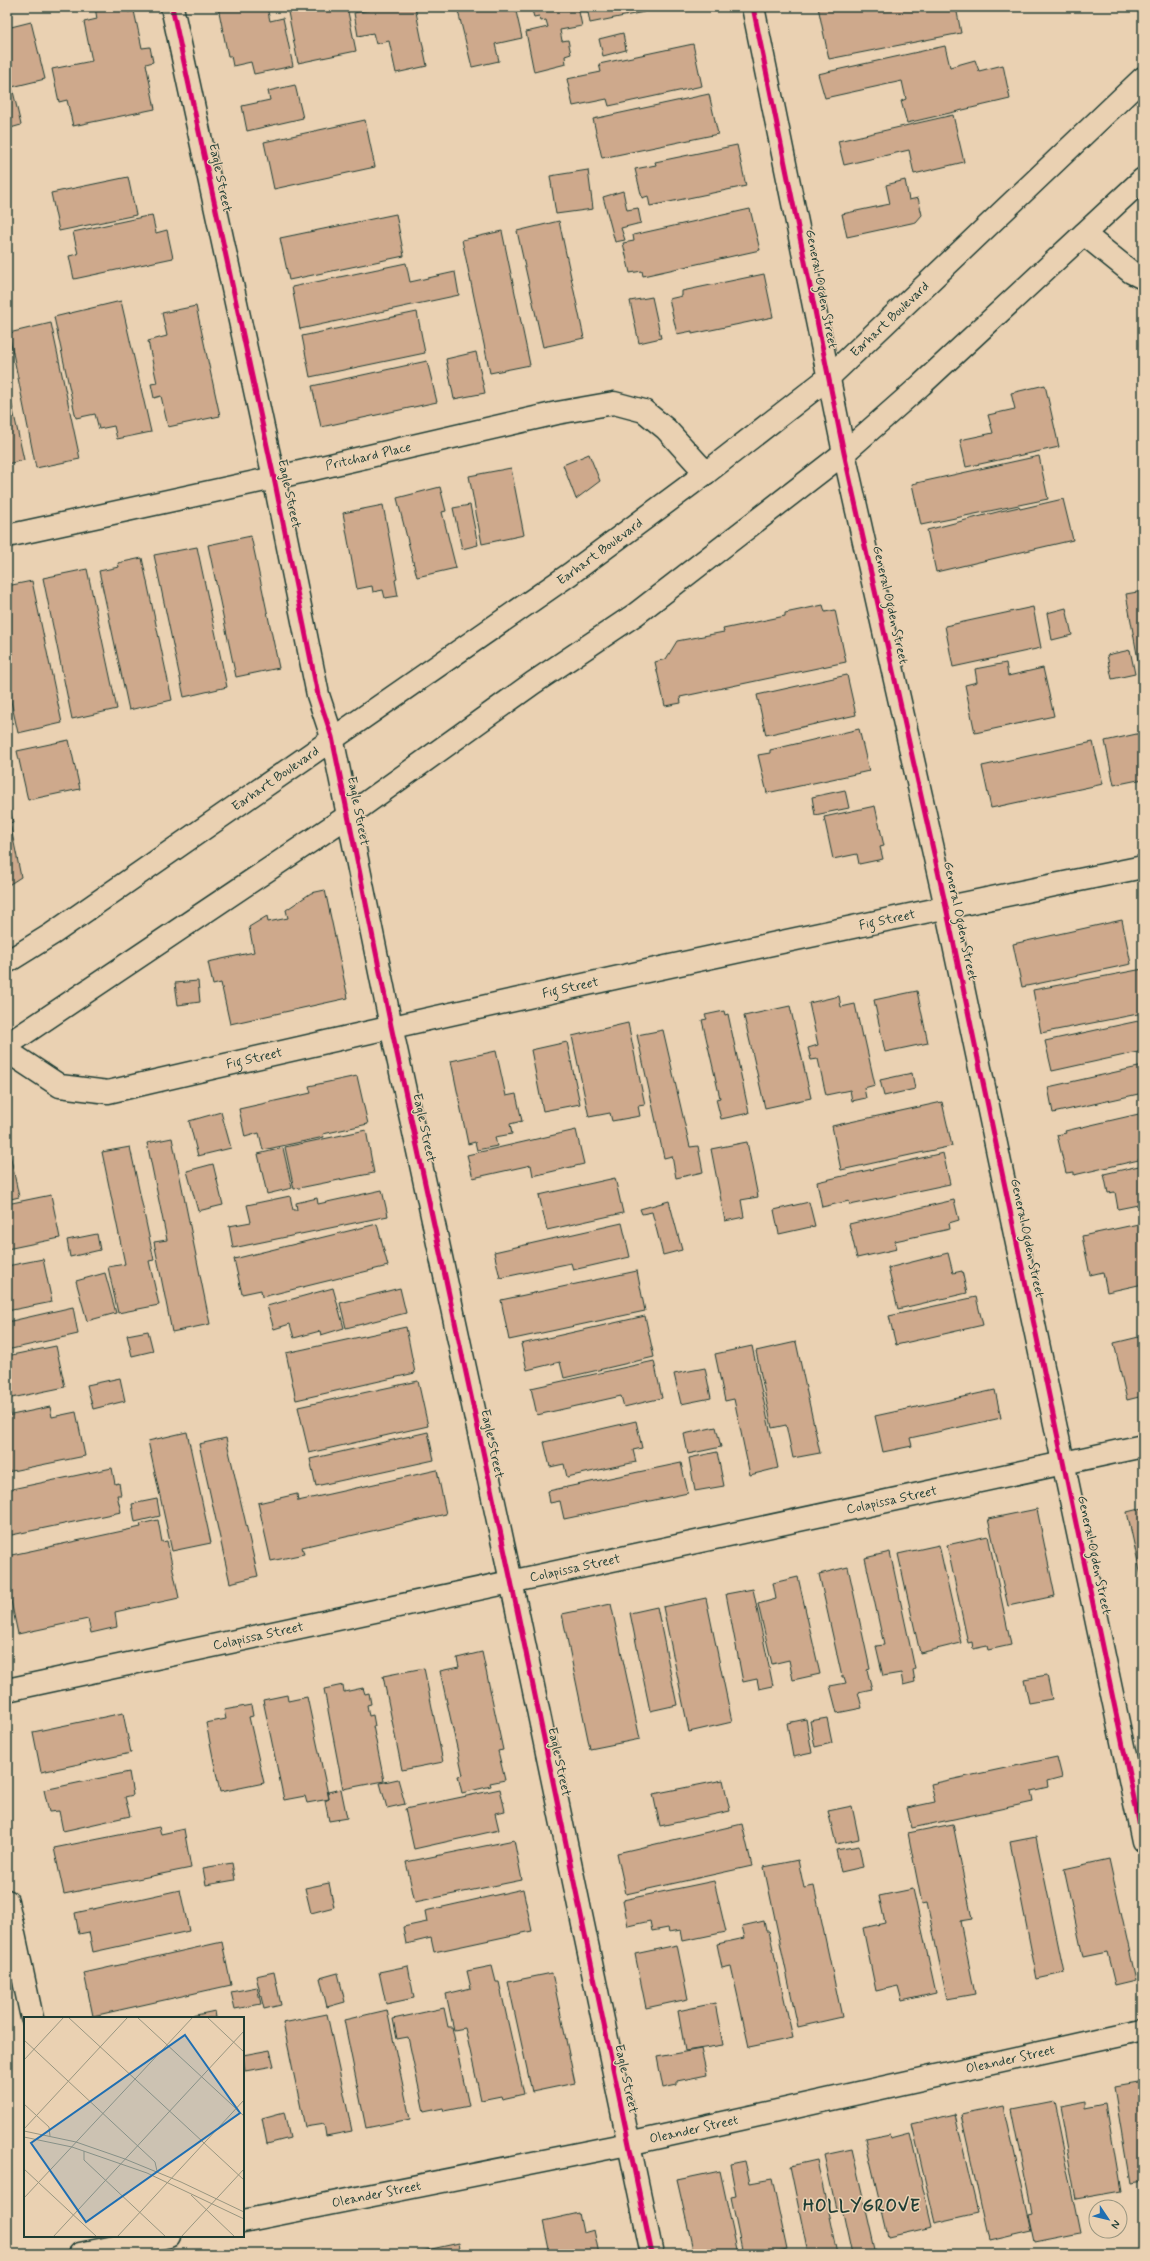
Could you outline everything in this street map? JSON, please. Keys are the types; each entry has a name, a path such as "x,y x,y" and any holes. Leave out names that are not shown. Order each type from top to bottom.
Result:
{"street":[{"name":"Eagle Street","path":"172,7 274,478 318,695 332,738 391,1026 511,1581 652,2254"},
{"name":"General Ogden Street","path":"753,7 828,378 946,907 1143,1841"},
{"name":"Earhart Boulevard","path":"7,962 64,926 332,738 570,574 706,474 828,378 1143,78"},
{"path":"7,1045 348,816 533,683 636,614 844,453 1143,179"},
{"path":"1084,234 1130,272 1143,278"},
{"name":"Pritchard Place","path":"7,536 274,478 557,413 614,403 644,411 666,429 706,474"},
{"name":"Fig Street","path":"7,1051 60,1086 108,1092 391,1026 946,907 1143,867"},
{"name":"Colapissa Street","path":"7,1690 1143,1446"},
{"path":"7,1901 32,2017"},
{"name":"Oleander Street","path":"244,2221 628,2144 1143,2030"},
{"path":"78,2237 81,2254 164,2237"}],"building":[{"path":"95,7 127,7 128,12 134,11 142,48 150,47 153,62 146,64 155,109 73,126 67,100 59,102 52,69 92,61 84,22 97,19"},
{"path":"218,7 267,7 270,21 283,18 293,66 254,74 251,62 233,66 231,56 228,56"},
{"path":"287,7 347,7 356,51 298,63"},
{"path":"368,7 415,7 427,66 396,73 389,41 376,44 373,33 358,36 354,13 369,10"},
{"path":"457,7 515,7 522,38 495,44 499,61 472,67"},
{"path":"531,7 578,7 582,26 560,30 562,41 568,40 571,54 565,56 566,64 534,72 526,32 548,27 546,20 541,21 539,16 534,17"},
{"path":"587,7 643,7 644,12 590,23"},
{"path":"818,7 956,7 961,33 829,59"},
{"path":"998,7 1015,7 999,11"},
{"path":"31,22 45,79 12,87 21,125 7,129 7,28"},
{"path":"623,33 626,50 603,56 599,39"},
{"path":"693,44 702,86 609,106 607,99 573,106 567,79 601,72 599,64"},
{"path":"945,46 950,67 975,60 979,71 1003,65 1010,99 907,123 901,101 906,99 902,81 825,98 818,74"},
{"path":"295,85 303,118 247,131 242,106 270,100 268,91"},
{"path":"709,94 718,134 602,158 593,119"},
{"path":"953,115 964,162 914,174 909,150 844,165 838,141"},
{"path":"365,120 375,167 274,189 264,142"},
{"path":"737,145 746,186 650,206 648,196 642,198 635,169 656,165 655,162"},
{"path":"588,170 593,209 556,214 550,176"},
{"path":"128,177 136,215 59,231 51,193"},
{"path":"905,180 909,200 918,198 922,215 916,222 847,237 842,214 890,204 886,185"},
{"path":"623,191 627,210 638,208 641,223 621,228 625,240 615,242 603,197"},
{"path":"750,209 760,250 643,276 642,271 630,273 623,243 634,241 633,235"},
{"path":"396,214 404,256 289,280 280,238"},
{"path":"152,215 156,233 167,230 173,258 74,279 69,256 78,254 73,232"},
{"path":"559,221 584,338 543,347 517,231"},
{"path":"502,231 530,365 490,373 462,240"},
{"path":"406,263 410,282 455,272 459,295 300,329 292,287"},
{"path":"764,274 773,317 692,334 692,331 677,334 669,299 682,296 682,291"},
{"path":"652,297 661,338 639,343 630,301"},
{"path":"121,301 151,432 117,439 114,426 99,429 95,414 76,418 54,317"},
{"path":"196,306 220,416 168,427 161,396 154,398 151,384 157,383 148,341 167,336 162,313"},
{"path":"417,312 425,353 310,377 302,336"},
{"path":"51,323 80,459 36,468 9,333"},
{"path":"476,352 485,393 454,399 446,359"},
{"path":"427,361 437,402 321,427 312,386"},
{"path":"7,383 24,460 7,464"},
{"path":"1045,385 1059,447 966,467 960,440 993,433 988,415 1015,409 1011,393"},
{"path":"589,454 600,481 576,499 563,465"},
{"path":"1039,456 1048,499 921,525 912,484"},
{"path":"511,468 524,535 482,544 469,476"},
{"path":"440,487 446,511 442,512 456,568 417,577 397,498"},
{"path":"1063,499 1073,540 936,572 927,530 1001,511 1019,507 1020,509"},
{"path":"383,505 397,579 395,580 398,596 385,598 383,590 373,592 372,586 357,589 343,513"},
{"path":"470,505 478,545 462,549 453,508"},
{"path":"251,536 279,668 236,677 208,545"},
{"path":"197,547 227,687 184,697 154,555"},
{"path":"142,558 172,700 129,710 99,571 119,567 118,563"},
{"path":"87,569 117,709 72,719 43,578"},
{"path":"32,581 62,723 18,733 7,683 7,586"},
{"path":"1143,591 1143,671 1140,671 1126,594"},
{"path":"823,605 825,612 835,610 846,662 680,697 681,703 665,706 655,662 666,659 677,641 724,632 723,629 785,616 785,613"},
{"path":"1033,607 1041,648 953,667 945,626"},
{"path":"1066,608 1072,635 1052,640 1047,613"},
{"path":"1130,650 1135,674 1112,679 1107,655"},
{"path":"1006,663 1008,676 1043,668 1054,716 975,733 965,685 977,682 975,669"},
{"path":"847,675 856,715 766,735 757,695"},
{"path":"859,729 869,771 767,793 758,755 770,753 770,750"},
{"path":"1141,733 1143,741 1143,779 1114,785 1105,741"},
{"path":"69,740 80,789 28,800 17,751"},
{"path":"1093,742 1103,784 991,808 982,766"},
{"path":"845,790 849,808 815,815 812,797"},
{"path":"7,797 13,822 10,823 21,877 7,886"},
{"path":"875,806 884,846 880,847 883,859 859,864 857,854 833,859 824,817"},
{"path":"325,890 348,998 230,1024 221,983 213,985 208,962 254,952 249,927 267,916 268,922 288,918 286,910 311,893"},
{"path":"1122,920 1131,964 1022,987 1013,944"},
{"path":"1143,969 1143,1013 1041,1033 1033,990"},
{"path":"198,981 200,1002 178,1005 175,983"},
{"path":"917,991 928,1043 885,1052 874,1000"},
{"path":"839,996 841,1007 855,1004 875,1085 864,1088 866,1098 852,1101 850,1090 826,1095 818,1059 811,1060 808,1048 818,1045 809,1003"},
{"path":"790,1006 811,1098 765,1108 744,1016"},
{"path":"724,1011 725,1015 728,1014 749,1113 721,1119 716,1099 720,1098 702,1020 707,1019 705,1015"},
{"path":"1143,1020 1143,1051 1052,1071 1045,1041"},
{"path":"628,1023 645,1105 638,1106 640,1116 612,1121 610,1113 589,1117 572,1036"},
{"path":"663,1030 690,1147 698,1146 703,1172 676,1178 672,1156 664,1158 637,1035"},
{"path":"567,1042 580,1104 543,1111 531,1050"},
{"path":"496,1051 506,1096 516,1094 522,1121 510,1124 512,1134 495,1137 497,1146 477,1150 475,1142 468,1144 451,1061"},
{"path":"1143,1066 1143,1093 1053,1113 1048,1087"},
{"path":"912,1073 915,1089 884,1096 880,1080"},
{"path":"357,1076 368,1124 323,1134 324,1137 263,1150 259,1133 245,1137 239,1109 311,1093 309,1086"},
{"path":"942,1102 952,1146 841,1170 832,1126"},
{"path":"221,1112 231,1148 198,1156 189,1121"},
{"path":"1143,1113 1143,1159 1074,1175 1074,1172 1066,1173 1057,1135 1066,1133 1065,1131"},
{"path":"366,1130 374,1173 294,1189 285,1147"},
{"path":"576,1130 584,1164 533,1176 531,1165 473,1178 467,1155"},
{"path":"172,1138 210,1324 172,1332 154,1242 167,1240 147,1143"},
{"path":"747,1142 758,1197 741,1200 744,1217 725,1221 711,1149"},
{"path":"130,1147 154,1260 149,1261 159,1305 118,1313 108,1267 125,1264 102,1152"},
{"path":"283,1148 292,1188 267,1194 258,1154"},
{"path":"943,1153 950,1184 850,1205 849,1201 822,1207 817,1182"},
{"path":"10,1154 19,1197 7,1200 7,1155"},
{"path":"213,1164 223,1205 198,1211 187,1171"},
{"path":"1143,1165 1143,1204 1118,1209 1115,1192 1108,1193 1104,1174"},
{"path":"615,1178 623,1213 547,1230 539,1195"},
{"path":"382,1190 388,1216 233,1248 229,1226 251,1222 247,1205 290,1196 293,1210 297,1210 296,1203 317,1198 318,1204"},
{"path":"51,1195 60,1238 7,1249 7,1204"},
{"path":"954,1200 959,1220 949,1223 950,1229 895,1241 897,1249 857,1258 849,1224"},
{"path":"669,1201 682,1250 663,1255 652,1212 642,1214 640,1209"},
{"path":"809,1202 815,1226 779,1234 774,1210"},
{"path":"622,1223 630,1257 573,1270 571,1263 500,1278 494,1252"},
{"path":"1143,1223 1143,1284 1107,1292 1103,1272 1090,1275 1082,1236"},
{"path":"377,1224 388,1266 262,1297 261,1290 242,1294 234,1259"},
{"path":"97,1234 100,1250 70,1257 67,1240"},
{"path":"948,1253 953,1273 962,1271 967,1293 898,1309 888,1268"},
{"path":"43,1259 52,1302 7,1311 7,1266"},
{"path":"637,1271 645,1311 509,1340 501,1300"},
{"path":"105,1273 116,1313 87,1321 76,1281"},
{"path":"333,1288 344,1328 321,1335 320,1331 294,1338 290,1324 274,1329 267,1306"},
{"path":"400,1288 406,1313 346,1328 340,1303"},
{"path":"976,1297 983,1325 896,1345 889,1316"},
{"path":"73,1307 78,1334 7,1350 7,1322"},
{"path":"645,1316 654,1357 564,1378 560,1362 527,1370 521,1344"},
{"path":"406,1327 415,1373 296,1400 286,1353"},
{"path":"148,1331 153,1351 132,1356 127,1335"},
{"path":"1143,1336 1143,1396 1127,1400 1114,1343"},
{"path":"796,1342 820,1453 793,1458 786,1425 772,1428 756,1351"},
{"path":"56,1346 65,1387 7,1399 7,1356"},
{"path":"752,1346 778,1468 750,1475 734,1399 725,1401 715,1354"},
{"path":"654,1361 662,1398 624,1407 621,1396 537,1415 531,1388"},
{"path":"705,1368 711,1398 681,1404 674,1374"},
{"path":"120,1378 125,1401 93,1409 87,1385"},
{"path":"418,1381 428,1426 309,1453 298,1407"},
{"path":"995,1390 1001,1418 910,1438 912,1446 883,1452 875,1416"},
{"path":"50,1407 52,1417 76,1412 85,1456 7,1472 7,1416"},
{"path":"636,1421 642,1448 633,1450 636,1462 567,1477 564,1464 550,1467 544,1442"},
{"path":"716,1427 721,1447 688,1454 684,1434"},
{"path":"187,1432 211,1543 172,1551 148,1441"},
{"path":"428,1432 434,1460 316,1486 310,1459"},
{"path":"226,1438 258,1576 230,1583 199,1444"},
{"path":"717,1452 724,1486 695,1491 689,1458"},
{"path":"681,1463 688,1493 564,1519 560,1501 550,1503 548,1491"},
{"path":"112,1468 115,1484 119,1483 121,1495 117,1495 121,1512 7,1536 7,1490"},
{"path":"437,1470 446,1514 302,1547 304,1554 271,1561 258,1503 297,1494 298,1501"},
{"path":"157,1499 160,1516 135,1522 132,1504"},
{"path":"1143,1508 1143,1585 1127,1512"},
{"path":"1037,1509 1055,1596 1008,1606 988,1519"},
{"path":"158,1520 162,1542 167,1541 179,1598 115,1612 117,1627 91,1633 88,1619 18,1634 7,1582 7,1556 141,1527 140,1524"},
{"path":"988,1536 1011,1645 988,1650 987,1646 973,1649 972,1642 968,1643 947,1545"},
{"path":"939,1545 961,1643 920,1653 898,1554"},
{"path":"890,1552 915,1669 913,1670 915,1682 903,1685 901,1673 883,1676 876,1646 884,1645 865,1558"},
{"path":"848,1567 870,1669 867,1670 872,1689 858,1692 862,1708 837,1713 830,1686 846,1683 844,1677 842,1677 819,1574"},
{"path":"798,1577 820,1674 793,1680 789,1660 772,1664 758,1604 776,1599 773,1583"},
{"path":"753,1589 773,1686 759,1689 757,1679 743,1682 726,1594"},
{"path":"706,1598 732,1722 689,1732 663,1607"},
{"path":"611,1604 640,1739 590,1749 562,1614"},
{"path":"657,1607 677,1705 650,1711 630,1613"},
{"path":"482,1652 503,1750 498,1751 505,1780 490,1783 491,1786 462,1793 458,1776 463,1775 440,1671 459,1667 457,1658"},
{"path":"424,1668 443,1762 402,1770 383,1676"},
{"path":"1047,1675 1052,1699 1029,1703 1024,1679"},
{"path":"343,1685 344,1692 363,1688 365,1694 369,1693 371,1704 367,1705 369,1716 373,1715 375,1726 373,1726 384,1781 343,1789 324,1689"},
{"path":"287,1695 288,1701 307,1697 329,1799 307,1803 305,1796 284,1800 263,1700"},
{"path":"251,1705 253,1716 249,1717 264,1783 220,1792 206,1723 226,1719 224,1710"},
{"path":"123,1713 131,1753 41,1772 33,1732"},
{"path":"827,1718 832,1743 815,1747 810,1721"},
{"path":"806,1719 812,1753 793,1757 787,1723"},
{"path":"1057,1757 1062,1777 1047,1781 1048,1787 1031,1791 1033,1802 912,1828 907,1808 935,1802 931,1784"},
{"path":"129,1772 133,1795 125,1797 130,1816 63,1831 59,1811 49,1812 44,1790"},
{"path":"398,1779 405,1804 387,1808 380,1783"},
{"path":"723,1780 730,1811 660,1826 653,1794"},
{"path":"341,1789 347,1818 329,1821 325,1801 329,1799 328,1792"},
{"path":"500,1789 505,1811 495,1813 499,1830 414,1849 405,1809"},
{"path":"852,1806 859,1839 836,1844 828,1811"},
{"path":"742,1824 752,1866 626,1894 617,1853"},
{"path":"953,1824 972,1919 960,1921 975,1994 947,1999 927,1903 922,1904 908,1833"},
{"path":"159,1827 161,1834 184,1829 191,1868 64,1894 54,1848"},
{"path":"1036,1837 1064,1973 1037,1979 1010,1842"},
{"path":"514,1840 522,1880 415,1902 406,1862"},
{"path":"859,1846 863,1867 841,1872 836,1850"},
{"path":"1109,1859 1136,1980 1115,1985 1107,1952 1083,1957 1064,1869"},
{"path":"798,1860 804,1888 814,1886 842,2017 798,2027 764,1867"},
{"path":"232,1863 235,1880 206,1885 203,1868"},
{"path":"714,1881 726,1932 683,1941 681,1930 669,1932 668,1928 652,1931 650,1921 628,1926 623,1900"},
{"path":"329,1883 334,1907 311,1913 305,1888"},
{"path":"523,1889 532,1931 434,1952 431,1938 406,1944 403,1927 427,1922 425,1911"},
{"path":"913,1889 936,1993 902,2001 898,1986 876,1991 863,1928 885,1923 879,1896"},
{"path":"180,1890 189,1931 93,1952 89,1932 79,1934 75,1913"},
{"path":"764,1921 766,1931 769,1931 793,2038 749,2047 731,1966 722,1968 717,1944 745,1938 742,1926"},
{"path":"222,1942 231,1985 93,2016 84,1973"},
{"path":"677,1945 688,1999 646,2008 635,1954"},
{"path":"408,1966 414,1998 386,2004 379,1972"},
{"path":"492,1966 496,1982 499,1982 524,2094 502,2099 501,2096 481,2100 465,2028 454,2030 446,1994 471,1988 467,1971"},
{"path":"274,1972 281,2005 264,2009 256,1976"},
{"path":"338,1973 345,2002 327,2007 320,1978"},
{"path":"552,1973 575,2083 532,2092 508,1982"},
{"path":"257,1987 261,2004 235,2009 231,1992"},
{"path":"715,2003 723,2045 685,2051 678,2011"},
{"path":"444,2008 448,2027 452,2027 469,2106 444,2111 443,2108 424,2112 408,2037 397,2039 393,2019"},
{"path":"387,2010 410,2119 366,2128 344,2020"},
{"path":"215,2011 216,2017 187,2017"},
{"path":"327,2014 352,2131 326,2136 324,2124 305,2127 283,2023"},
{"path":"701,2049 707,2075 677,2081 677,2085 663,2088 657,2057"},
{"path":"270,2050 274,2066 245,2071 244,2055"},
{"path":"1143,2082 1143,2181 1130,2183 1114,2087"},
{"path":"1053,2101 1080,2233 1035,2242 1029,2214 1033,2213 1012,2109"},
{"path":"1086,2101 1086,2107 1106,2103 1121,2191 1076,2199 1059,2106"},
{"path":"1004,2106 1032,2231 989,2241 961,2115"},
{"path":"284,2112 290,2138 267,2144 262,2118"},
{"path":"955,2114 978,2213 935,2223 912,2124"},
{"path":"910,2133 932,2227 888,2237 865,2139 890,2134 891,2138"},
{"path":"852,2149 876,2254 852,2254 842,2208 836,2209 824,2155"},
{"path":"817,2160 837,2254 803,2254 808,2253 790,2166"},
{"path":"745,2161 750,2183 772,2179 787,2249 763,2254 743,2254 731,2197 736,2196 730,2164"},
{"path":"720,2171 738,2254 694,2254 677,2180"},
{"path":"579,2213 583,2233 594,2230 599,2254 550,2254 543,2221"},
{"path":"459,2243 461,2254 419,2254 418,2252"},
{"path":"527,2249 528,2254 502,2254"}],"cycle path":[{"path":"172,7 274,478 318,695 332,737 391,1026 511,1581 652,2254"},
{"path":"753,7 844,453 946,907 1143,1841"}],"district":[{"name":"HOLLYGROVE","path":"862,2206"}]}
